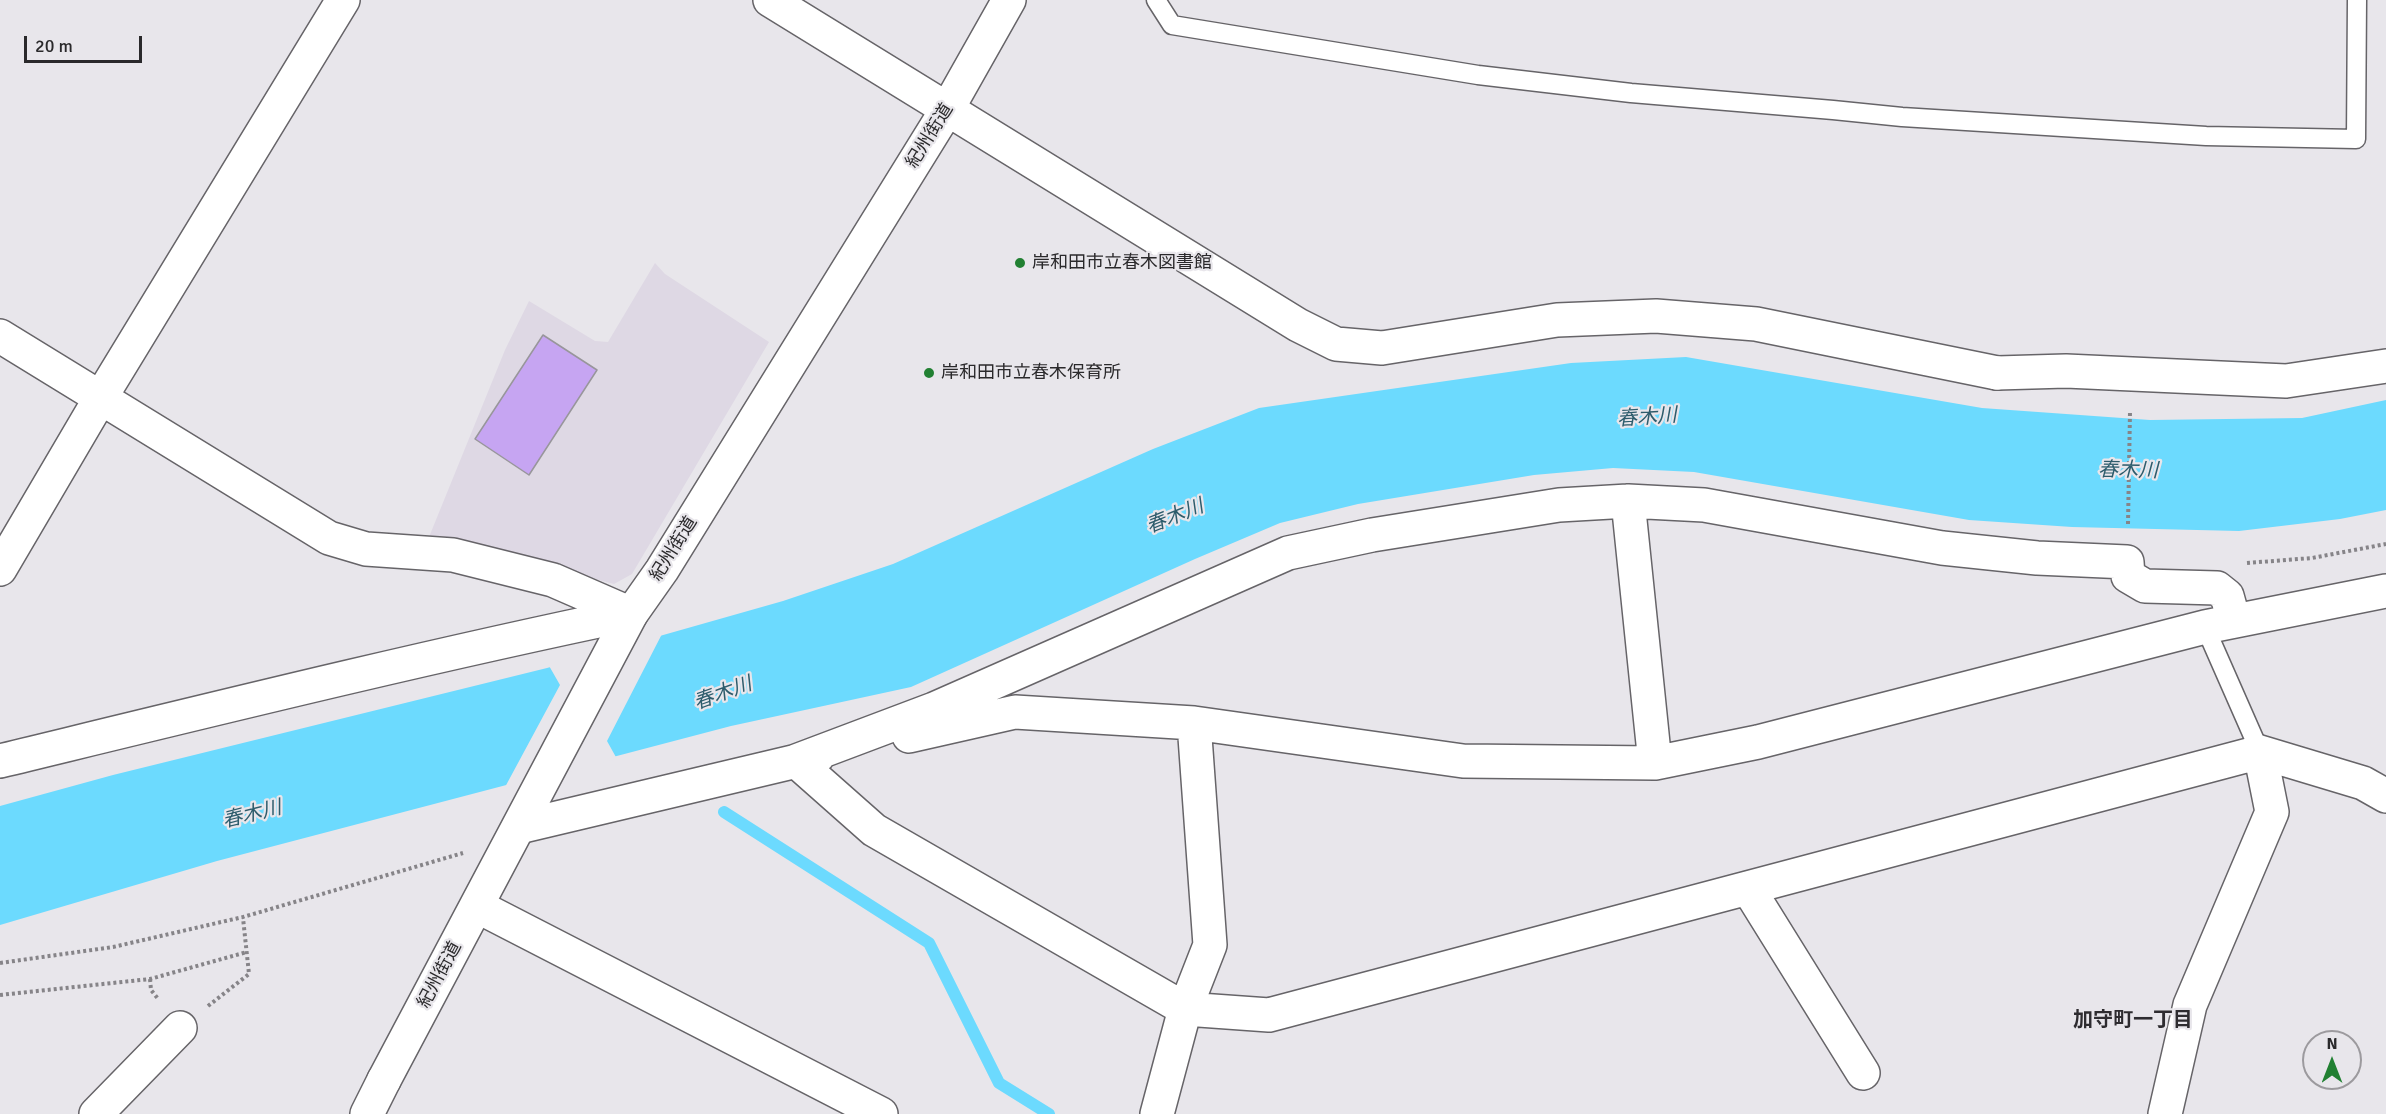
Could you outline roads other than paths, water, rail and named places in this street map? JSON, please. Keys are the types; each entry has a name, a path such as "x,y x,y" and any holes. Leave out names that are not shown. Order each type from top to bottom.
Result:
{"street":[{"path":"0,569 101,397 343,0"},
{"path":"770,0 1298,325 1336,344 1382,348 1557,320 1656,316 1756,324 1997,373 2066,371 2286,381 2386,366"},
{"name":"紀州街道","path":"367,1114 628,622 948,108 1009,0"},
{"path":"0,336 329,538 366,549 453,555 553,580 628,622"},
{"path":"1628,501 1655,763"},
{"path":"796,761 934,709 1288,553 1372,535 1559,505 1628,501 1704,505 1942,548 2037,558 2127,562 2128,576 2145,586 2217,588 2227,596 2220,624"},
{"path":"520,824 1015,712 1194,723 1463,761 1655,763 1758,742 2220,624 2386,591"},
{"path":"0,761 277,693 628,622"},
{"path":"1157,1114 1185,1009 1210,945 1194,723"},
{"path":"796,761 874,830 1185,1009 1269,1015 2260,752 2363,783 2386,796"},
{"path":"2165,1114 2190,1005 2272,812 2260,752"},
{"path":"1748,888 1863,1073"},
{"path":"477,906 882,1114"},
{"path":"96,1114 180,1028"}],"lane":[{"path":"1156,0 1172,25 1478,75 1596,89 1902,117 2206,136 2356,139 2357,0"},
{"path":"2220,624 2260,752"}],"water":[{"name":"春木川","path":"1686,357 1982,408 2150,420 2302,418 2386,400 2386,510 2340,519 2239,531 2072,527 1969,520 1694,472 1613,468 1534,475 1358,504 1280,523 911,687 731,726 217,861 0,925 0,806 113,775 547,668 783,601 893,564 1153,449 1259,408 1571,363"}],"waterway":[{"path":"724,812 929,943 999,1083 1049,1114"}],"place":[{"name":"岸和田市立春木図書館","path":"1020,263"},
{"name":"岸和田市立春木保育所","path":"929,373"}],"district":[{"name":"加守町一丁目","path":"2133,1021"}]}
